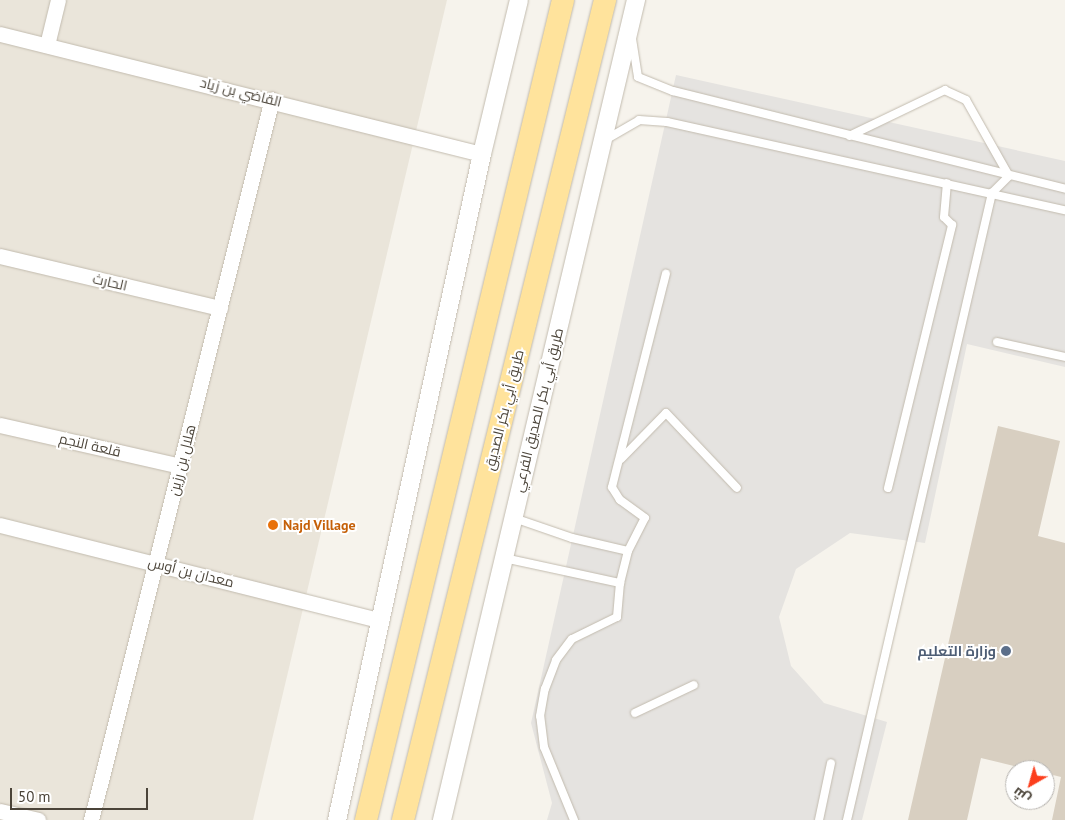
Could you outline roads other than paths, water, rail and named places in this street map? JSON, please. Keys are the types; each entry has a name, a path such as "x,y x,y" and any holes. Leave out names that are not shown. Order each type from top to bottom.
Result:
{"main road":[{"path":"366,820 563,0"},
{"name":"طريق أبي بكر الصديق","path":"403,820 605,0"}],"street":[{"path":"47,45 58,0"},
{"path":"337,820 482,154 519,0"},
{"name":"طريق أبي بكر الصديق الفرعي","path":"442,820 502,558 605,140 636,0"},
{"name":"القاضي بن زياد","path":"0,34 272,99 482,154"},
{"name":"هلال بن رزين","path":"91,820 272,99"},
{"name":"الحارث","path":"0,256 220,308"},
{"name":"قلعة النجم","path":"0,425 180,466"},
{"name":"معدان بن أوس","path":"0,525 381,621"},
{"path":"0,811 38,820"}],"lane":[{"path":"630,22 638,77 673,91 1009,176 1065,188"},
{"path":"849,136 946,90 966,100 1009,176"},
{"path":"605,140 639,120 667,122 992,192 1065,210"},
{"path":"847,820 992,192 1009,176"},
{"path":"888,488 929,330 952,225 944,217 947,183"},
{"path":"574,820 544,747 540,716 545,689 556,660 572,639 617,617 620,583 628,551 645,518 620,500 612,487 666,274"},
{"path":"997,342 1065,358"},
{"path":"620,461 666,413 737,488"},
{"path":"512,517 572,538 628,551"},
{"path":"502,558 620,583"},
{"path":"635,713 694,685"},
{"path":"819,820 831,763"}],"place":[{"name":"Najd Village","path":"273,525"},
{"name":"وزارة التعليم","path":"1006,651"}]}
